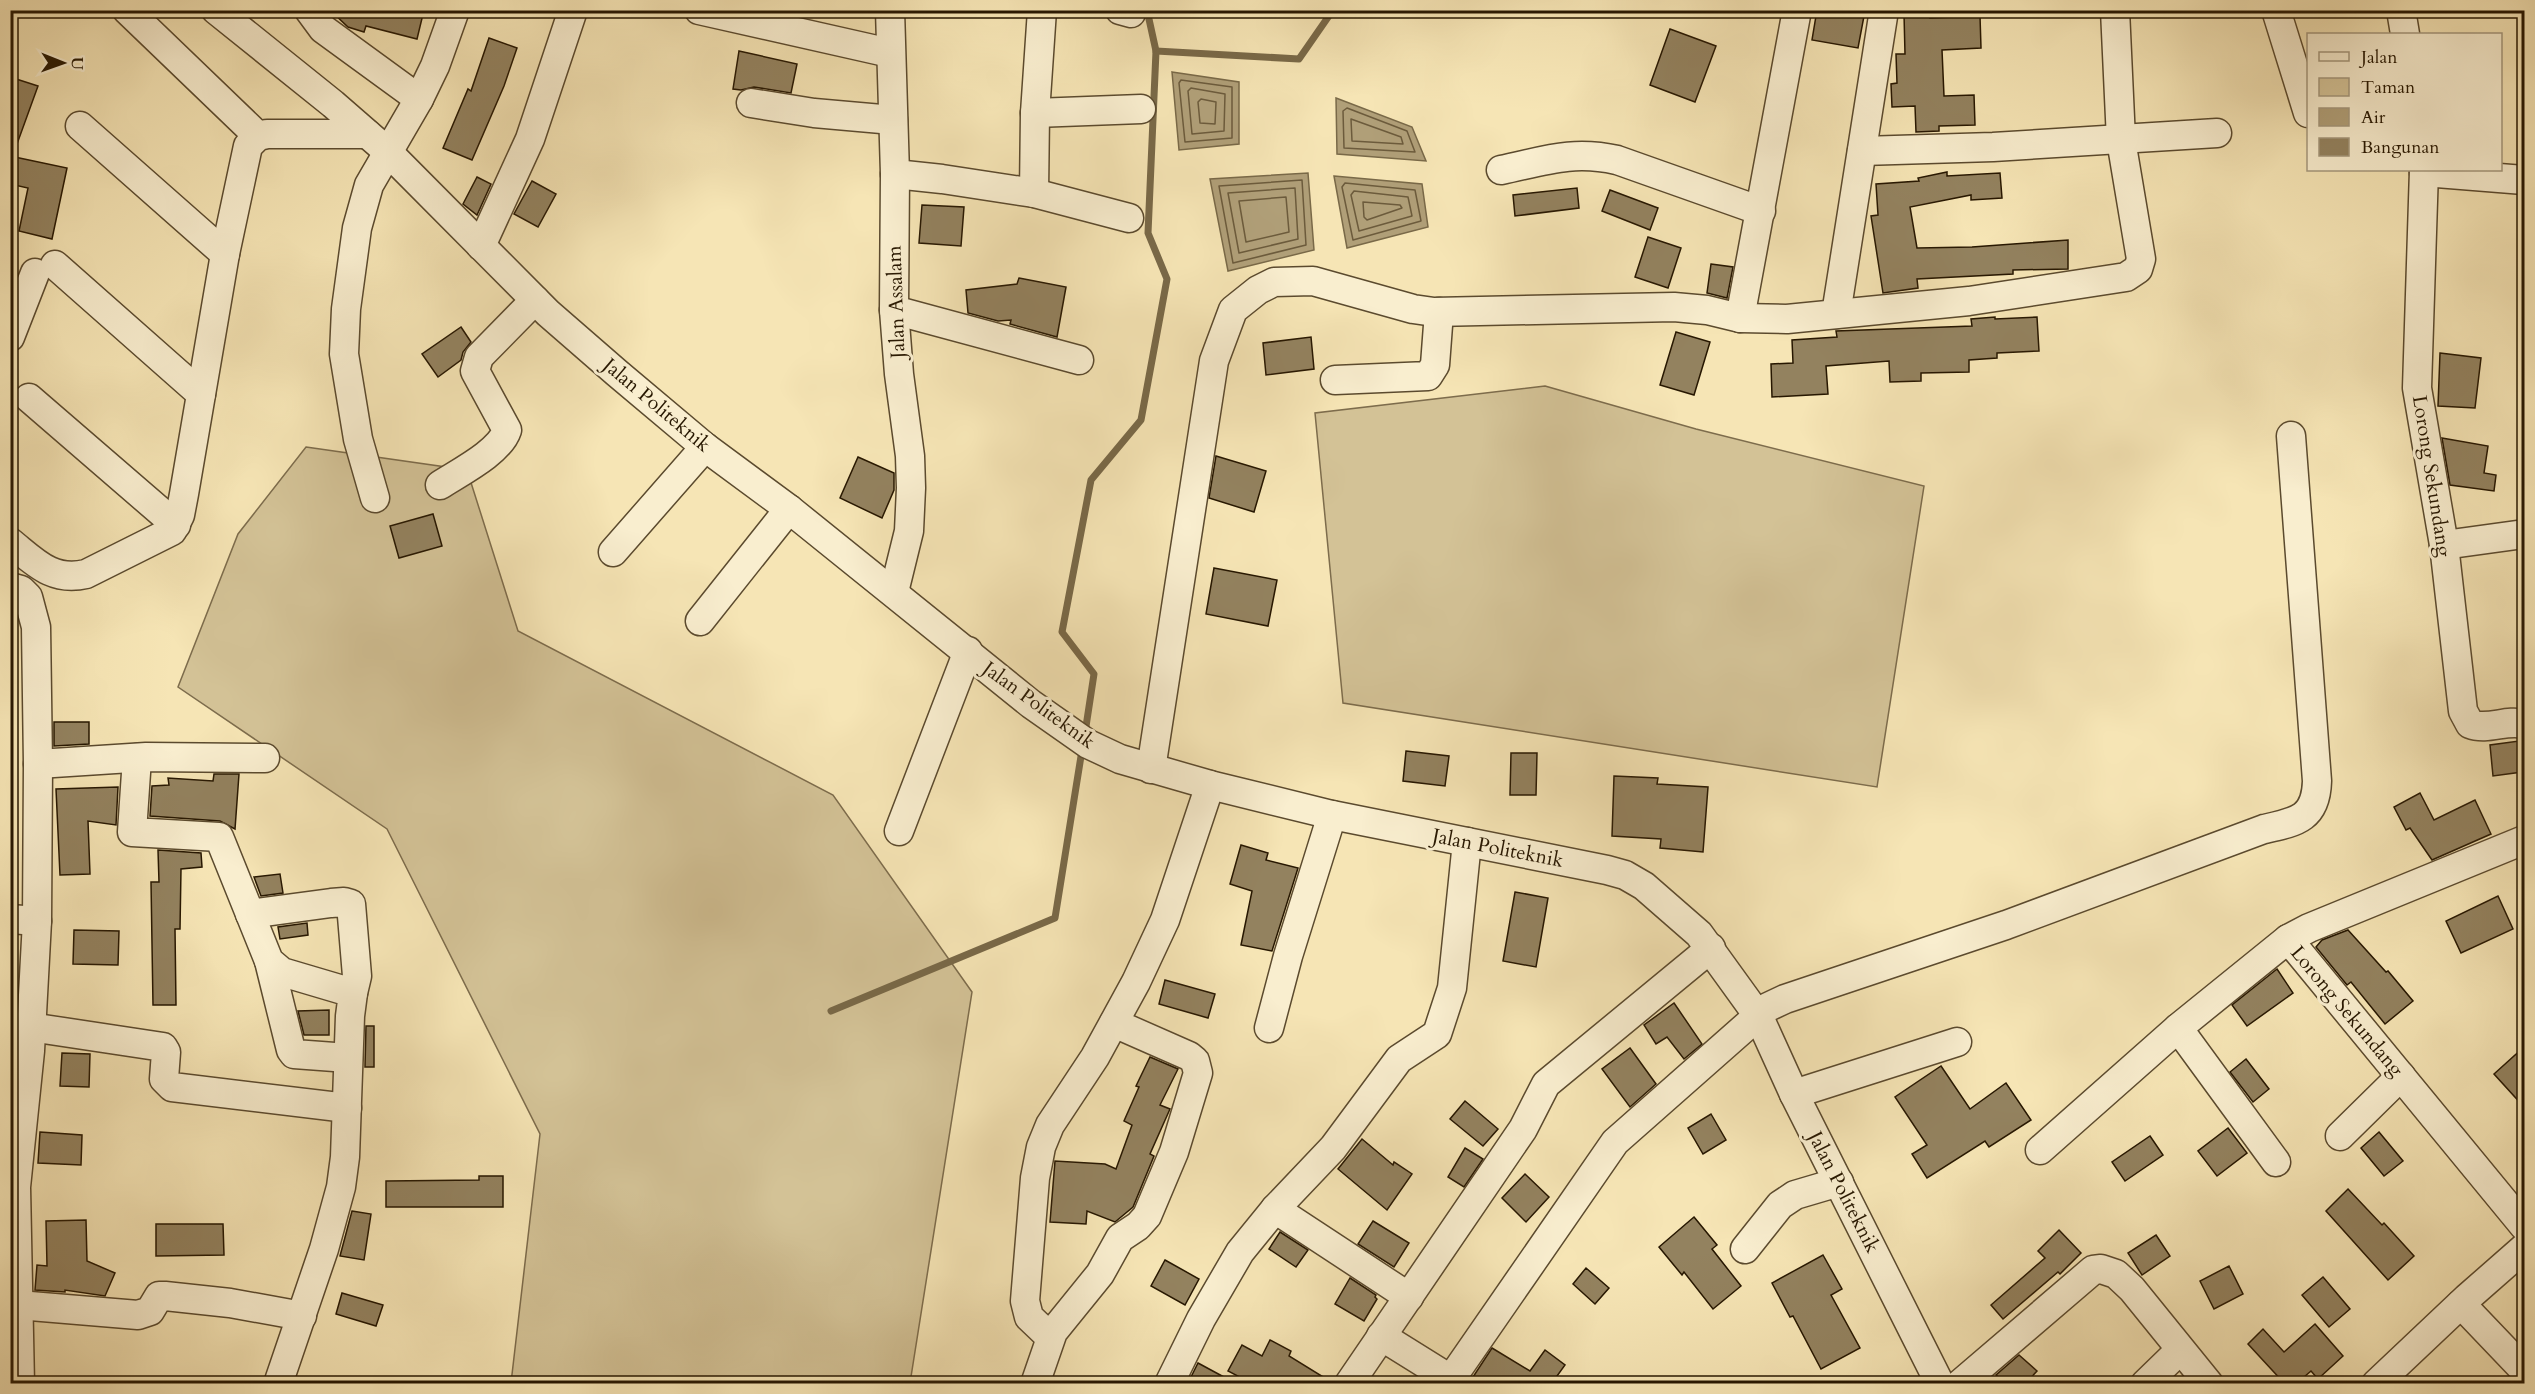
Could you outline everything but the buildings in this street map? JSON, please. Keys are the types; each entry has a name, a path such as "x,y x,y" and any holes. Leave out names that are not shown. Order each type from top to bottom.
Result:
{"street":[{"path":"127,10 258,136"},
{"name":"Jalan Politeknik","path":"216,10 377,142 535,300 705,447 789,509 1031,704 1084,741 1120,759 1210,785 1332,815 1625,875 1644,886 1679,915 1711,948 1759,1017 1794,1094 1939,1381"},
{"path":"309,10 323,29 419,99"},
{"path":"375,498 351,404 344,354 346,309 362,207 369,185 377,142 419,99 435,66 455,10"},
{"path":"480,246 530,139 573,10"},
{"path":"699,10 890,53"},
{"name":"Jalan Assalam","path":"890,10 895,174 894,310 898,374 910,456 911,488 909,531 894,592"},
{"path":"1034,193 1035,112 1042,10"},
{"path":"1740,318 1797,10"},
{"path":"1836,314 1884,10"},
{"path":"1151,769 1214,361 1233,310 1258,290 1274,282 1313,281 1356,294 1433,311 1674,307 1707,310 1740,318 1787,320 1969,301 2126,277 2138,269 2141,259 2121,140 2115,10"},
{"path":"2276,10 2307,110"},
{"path":"2401,10 2405,33"},
{"path":"751,103 814,113 893,120"},
{"path":"1035,112 1141,109"},
{"path":"80,126 225,254"},
{"path":"1862,151 2121,140 2217,133"},
{"path":"10,542 52,572 74,577 86,574 167,535 176,525 184,494 225,254 246,153 251,141 258,136 377,142"},
{"path":"1501,170 1566,156 1594,155 1617,160 1761,212"},
{"path":"2424,171 2524,180"},
{"name":"Lorong Sekundang","path":"2424,171 2417,388 2444,545 2465,720 2479,728 2517,722 2524,724"},
{"path":"895,174 1034,193 1129,218"},
{"path":"10,337 45,269 201,394"},
{"path":"440,485 495,448 504,439 507,430 475,371 478,357 535,300"},
{"path":"894,310 1079,360"},
{"path":"1335,380 1428,376 1435,365 1433,311"},
{"path":"29,398 176,525"},
{"path":"1381,1336 1454,1381 1615,1142 1768,1007 1785,999 2006,925 2264,830 2294,823 2310,811 2317,798 2317,781 2291,436"},
{"path":"613,552 705,447"},
{"path":"700,621 789,509"},
{"path":"2444,545 2524,534"},
{"path":"10,587 21,590 28,597 36,627 38,764 24,920 24,1042 13,1186 20,1383"},
{"path":"899,831 968,651"},
{"path":"38,764 137,758 265,758"},
{"path":"137,758 132,832 219,837 269,961 291,1050 294,1054 348,1058"},
{"path":"1050,1337 1029,1317 1025,1301 1035,1178 1041,1147 1050,1125 1095,1057 1136,982 1164,920 1210,785"},
{"path":"1269,1028 1288,956 1332,815"},
{"name":"Lorong Sekundang","path":"2524,840 2309,928 2288,939 2524,1226"},
{"path":"1169,1383 1201,1319 1240,1252 1275,1209 1334,1148 1399,1059 1437,1034 1452,988 1467,842"},
{"path":"250,914 331,903 351,904 357,976 353,993 348,1058 341,1187 324,1249 278,1383"},
{"path":"2040,1150 2178,1028 2288,939"},
{"path":"1349,1383 1523,1128 1546,1084 1711,948"},
{"path":"269,961 282,972 353,993"},
{"path":"1035,1383 1050,1337 1100,1274 1120,1238 1138,1226 1147,1216 1174,1152 1198,1073 1195,1061 1189,1056 1114,1023"},
{"path":"2178,1028 2276,1162"},
{"path":"24,1042 163,1047 166,1052 164,1079 172,1086 347,1108"},
{"path":"1794,1094 1957,1042"},
{"path":"2340,1136 2401,1076"},
{"path":"1745,1249 1780,1205 1795,1195 1839,1182"},
{"path":"1275,1209 1409,1297"},
{"path":"2376,1383 2524,1248"},
{"path":"1939,1381 2093,1270 2101,1269 2116,1274 2132,1289 2209,1383"},
{"path":"18,1305 138,1315 145,1314 159,1296 165,1296 230,1303 302,1316"},
{"path":"2461,1304 2524,1370"},
{"path":"2145,1383 2180,1350"}],"green space":[{"path":"1545,386 1696,429 1924,486 1877,787 1343,703 1315,413"},
{"path":"306,447 467,470 518,631 833,795 972,992 910,1383 511,1383 540,1134 387,829 178,687 238,534"}],"water":[{"path":"1172,72 1239,82 1239,144 1179,150"},
{"path":"1336,98 1412,127 1426,161 1337,154"},
{"path":"1308,173 1314,250 1228,271 1210,179"},
{"path":"1334,176 1422,184 1428,227 1347,248"}],"waterway":[{"path":"1085,733 1094,674 1062,632 1091,480 1141,420 1167,279 1148,233 1156,51 1147,10"},
{"path":"1156,51 1299,59 1333,10"},
{"path":"831,1011 1055,918 1082,750"}]}
